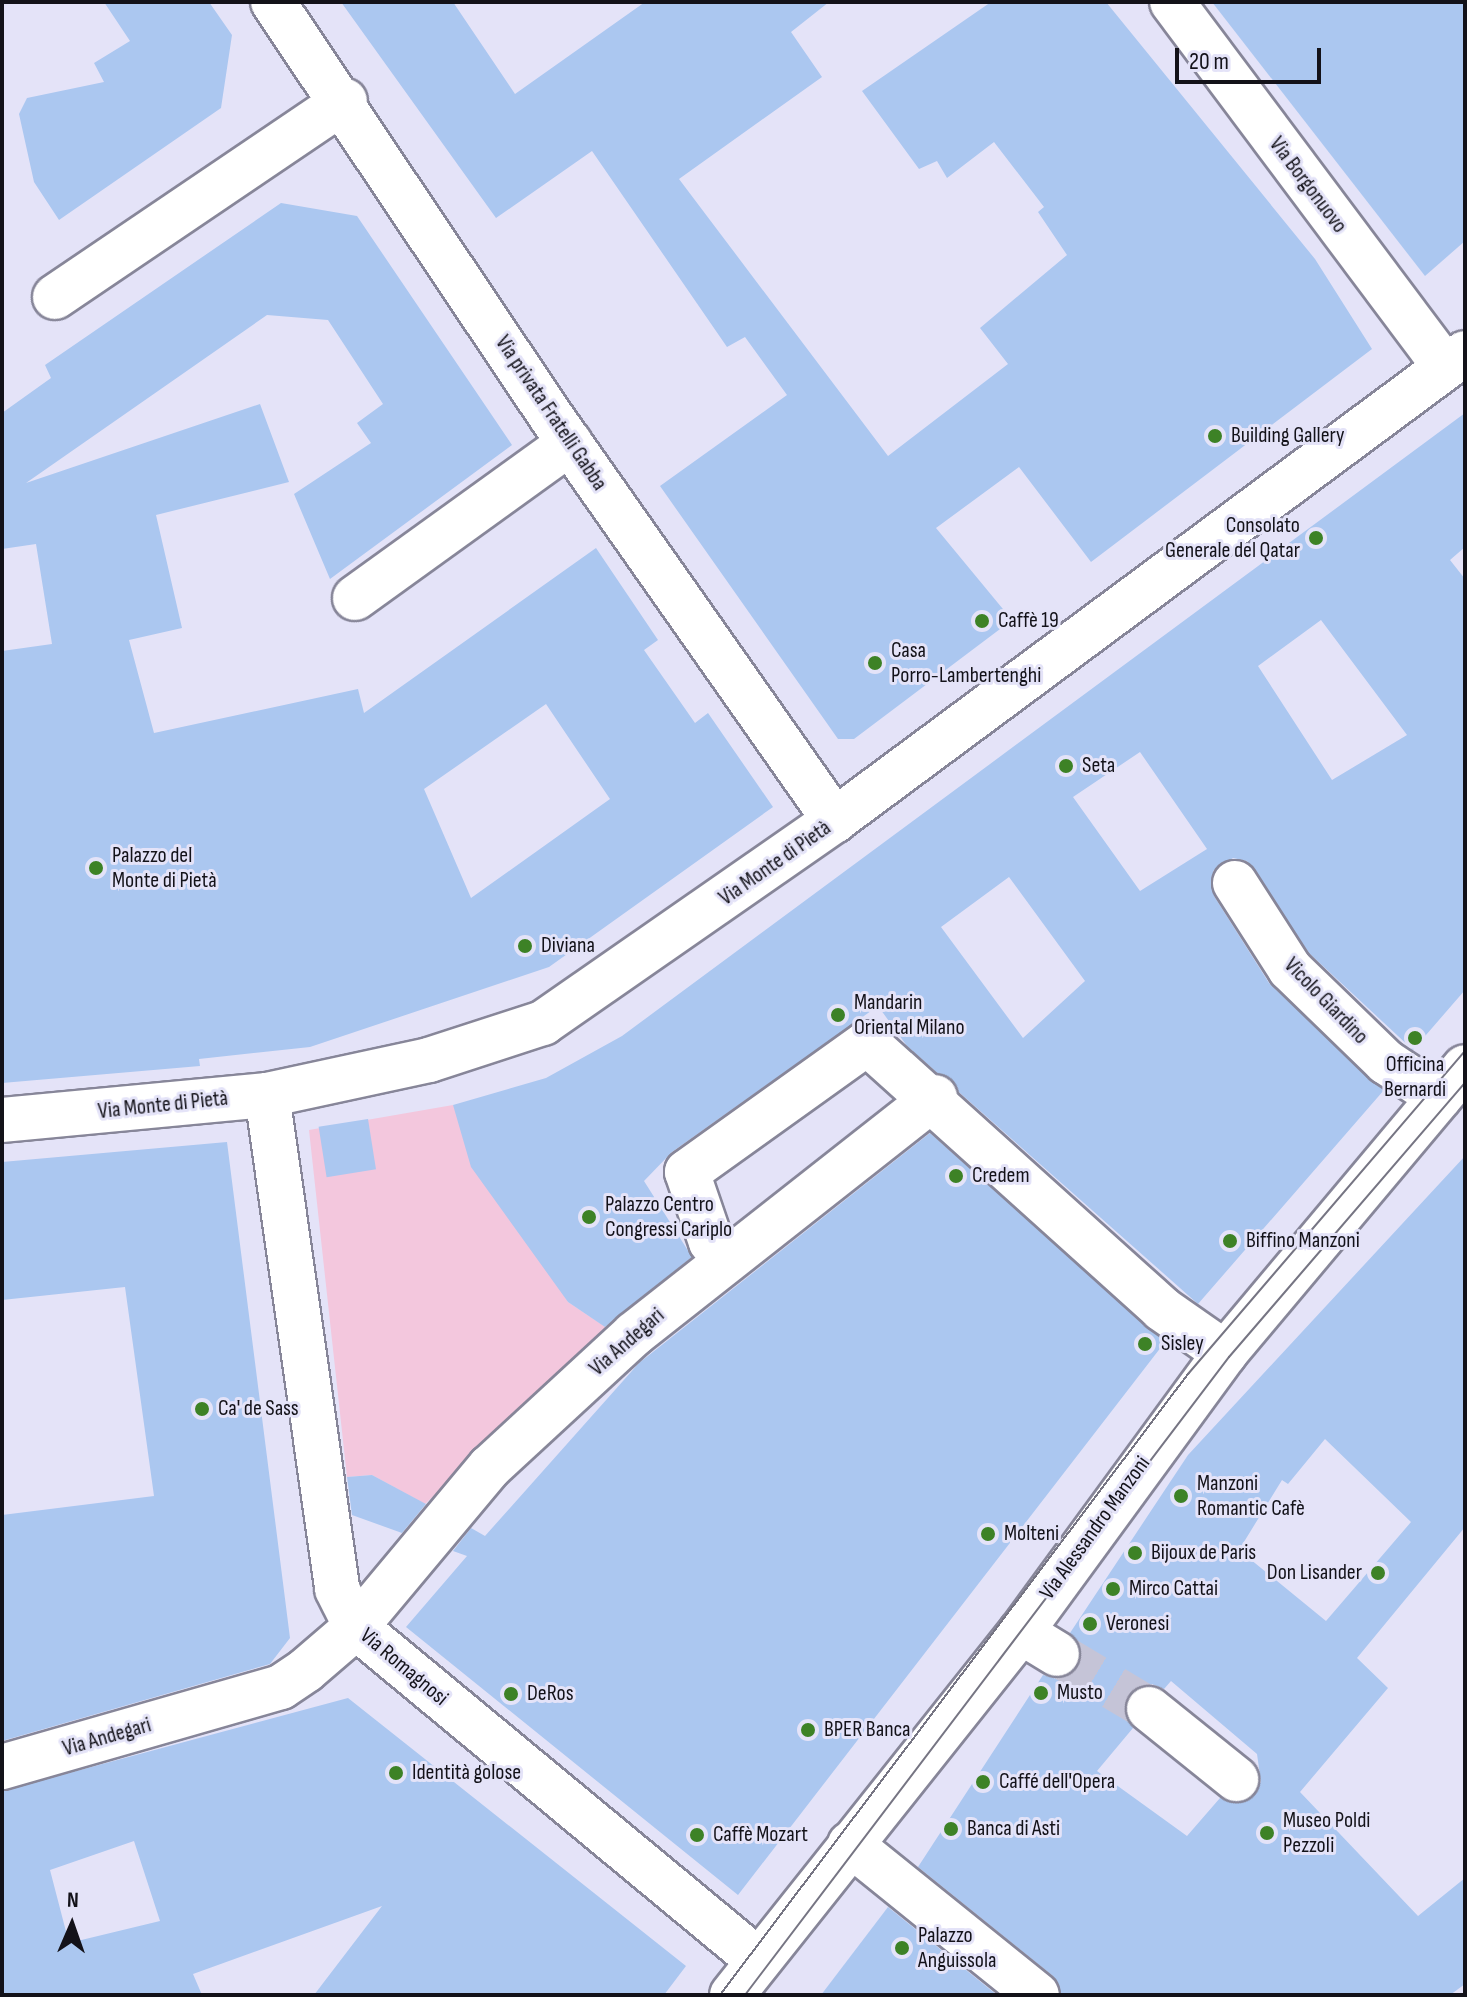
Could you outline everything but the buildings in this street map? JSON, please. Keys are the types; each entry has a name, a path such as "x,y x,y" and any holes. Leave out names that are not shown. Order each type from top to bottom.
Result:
{"street":[{"name":"Via privata Fratelli Gabba","path":"273,2 345,101 570,443 835,820"},
{"name":"Via Borgonuovo","path":"1172,2 1455,360"},
{"path":"55,297 345,101"},
{"name":"Via Monte di Pietà","path":"2,1120 267,1095 441,1057 543,1023 835,820 1455,360"},
{"path":"355,598 570,443"},
{"name":"Vicolo Giardino","path":"1235,883 1290,969 1386,1062 1452,1082"},
{"path":"728,1259 711,1242 687,1172 867,1043 935,1097 1094,1249 1225,1353"},
{"name":"Via Alessandro Manzoni","path":"732,1995 850,1844 1039,1643 1225,1353 1452,1082"},
{"name":"Via Romagnosi","path":"267,1095 337,1589 356,1627 759,1961"},
{"name":"Via Andegari","path":"2,1767 281,1687 356,1627 490,1467 634,1334 935,1097"},
{"path":"1149,1709 1236,1779"},
{"path":"850,1844 1037,1995"}],"shaded area":[{"path":"453,1105 568,1302 610,1330 425,1504 372,1475 347,1477 309,1130"}],"tunnel":[{"path":"1057,1654 1149,1709"}],"tram line":[{"path":"720,1995 1188,1374 1465,1051"},
{"path":"745,1995 1229,1357 1465,1083"}],"place":[{"name":"Building Gallery","path":"1215,436"},
{"name":"Consolato Generale del Qatar","path":"1316,538"},
{"name":"Caffè 19","path":"982,621"},
{"name":"Casa Porro-Lambertenghi","path":"875,663"},
{"name":"Seta","path":"1066,766"},
{"name":"Palazzo del Monte di Pietà","path":"96,868"},
{"name":"Diviana","path":"525,946"},
{"name":"Mandarin Oriental Milano","path":"838,1015"},
{"name":"Officina Bernardi","path":"1415,1038"},
{"name":"Credem","path":"956,1176"},
{"name":"Palazzo Centro Congressi Cariplo","path":"589,1217"},
{"name":"Biffino Manzoni","path":"1230,1241"},
{"name":"Sisley","path":"1145,1344"},
{"name":"Ca' de Sass","path":"202,1409"},
{"name":"Manzoni Romantic Cafè","path":"1181,1496"},
{"name":"Molteni","path":"988,1534"},
{"name":"Bijoux de Paris","path":"1135,1553"},
{"name":"Don Lisander","path":"1378,1573"},
{"name":"Mirco Cattai","path":"1113,1589"},
{"name":"Veronesi","path":"1090,1624"},
{"name":"Musto","path":"1041,1693"},
{"name":"DeRos","path":"511,1694"},
{"name":"BPER Banca","path":"808,1730"},
{"name":"Identità golose","path":"396,1773"},
{"name":"Caffé dell'Opera","path":"983,1782"},
{"name":"Banca di Asti","path":"951,1829"},
{"name":"Museo Poldi Pezzoli","path":"1267,1833"},
{"name":"Caffè Mozart","path":"697,1835"},
{"name":"Palazzo Anguissola","path":"902,1948"}]}
